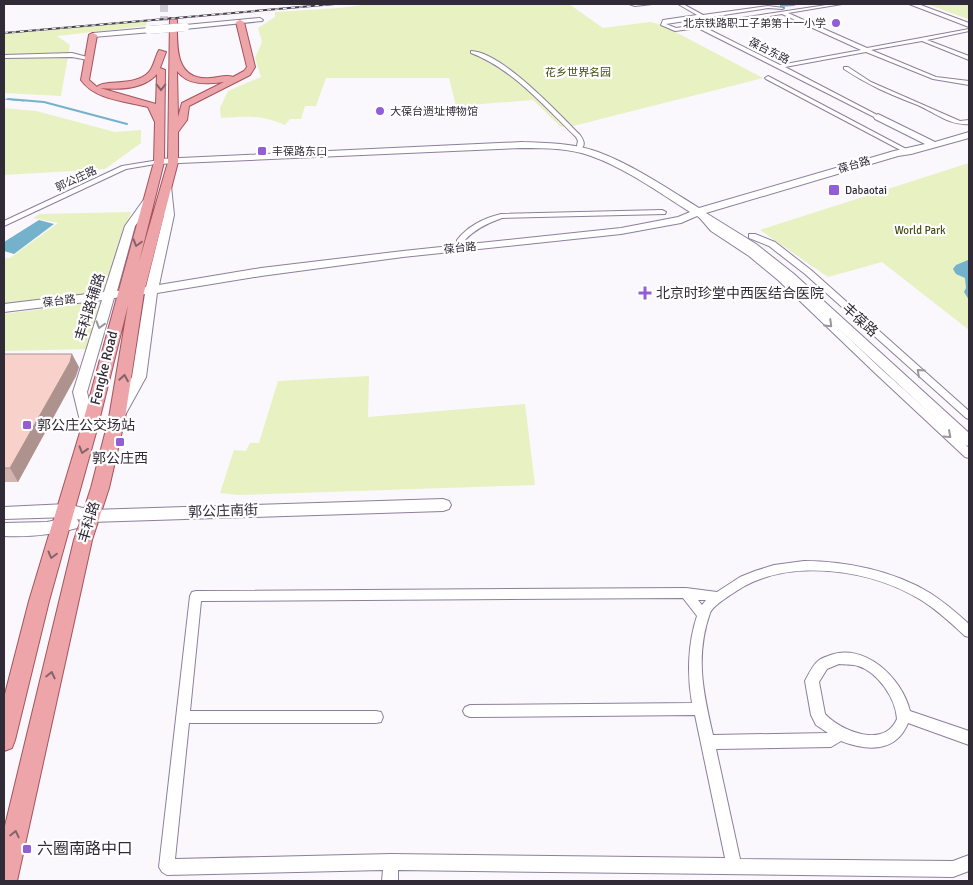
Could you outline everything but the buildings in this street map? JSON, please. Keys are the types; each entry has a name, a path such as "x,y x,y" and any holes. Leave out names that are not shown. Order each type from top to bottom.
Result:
{"main road":[{"name":"Fengke Road","path":"4,740 52,553 89,429 123,293 150,200 168,161 172,134 165,46 168,20 165,46 160,124 168,161"},
{"path":"240,22 251,67"},
{"path":"93,35 85,80 88,86 94,90 152,104 160,124"},
{"path":"165,46 184,74 196,80 228,78 246,72 251,67"},
{"path":"85,80 91,84 107,87 142,81 152,74 165,46"},
{"path":"172,134 182,120 185,105 241,78 251,67"},
{"name":"丰科路","path":"4,881 56,656 117,418 123,293 166,186 168,161"}],"street":[{"path":"630,4 636,6 650,4"},
{"path":"680,4 702,16"},
{"name":"葆台东路","path":"698,26 840,4"},
{"path":"912,4 969,24"},
{"path":"919,4 969,24"},
{"path":"698,26 675,30 663,24 665,21 768,7 795,10"},
{"path":"782,12 866,50 935,78 969,83"},
{"path":"93,35 260,20"},
{"name":"葆台东路","path":"698,26 878,117"},
{"path":"779,67 969,30"},
{"path":"923,39 969,58"},
{"path":"473,52 481,54 514,77 578,136 581,141 579,148"},
{"path":"4,57 72,55 88,58"},
{"path":"846,68 869,83 901,98 917,103 960,123 969,122"},
{"path":"768,78 908,152"},
{"path":"878,117 934,145"},
{"name":"葆台路","path":"4,308 151,290 261,272 621,231 681,220 705,211 863,168 908,152 969,135"},
{"path":"168,161 522,145 579,148 620,166 705,211 714,229 747,250 781,278 877,370 969,454"},
{"name":"郭公庄路","path":"4,224 124,167 168,161"},
{"path":"117,418 139,377 151,290 169,215 166,186"},
{"name":"丰葆路","path":"705,211 752,236 808,281 969,429"},
{"name":"丰葆路","path":"705,211 777,266 969,441"},
{"path":"462,248 461,240 466,233 492,218 501,216 662,212"},
{"path":"752,236 772,244 808,272 969,416"},
{"name":"郭公庄南街","path":"64,518 442,505"},
{"path":"4,513 64,518"},
{"path":"4,530 32,530 64,518"},
{"path":"734,866 696,688 695,663 698,634 707,607 742,580 793,566 834,566 870,575 912,590 942,610 969,632"},
{"path":"719,597 686,593 196,596 167,867 391,862 953,869 969,863"},
{"path":"686,593 704,616"},
{"path":"838,658 862,661 878,672 898,694 904,715 901,726 888,738 864,743 839,734 821,720 812,682 822,665 838,658"},
{"path":"470,711 700,709"},
{"path":"904,715 969,738"},
{"path":"183,717 376,717"},
{"path":"707,742 831,740 839,734"},
{"path":"390,881 391,862"}],"green space":[{"name":"花乡世界名园","path":"371,4 569,4 603,28 650,22 662,25 763,78 573,126 561,127 533,100 456,106 449,78 326,78 316,106 305,106 301,119 290,119 285,125 269,119 254,117 221,118 220,108 228,91 261,77 255,58 262,42 258,28 275,17 275,12"},
{"path":"927,4 969,4 969,18 968,19"},
{"path":"147,21 146,26 57,36 70,45 61,96 4,93 4,34"},
{"path":"4,108 36,111 115,132 141,130 141,143 105,169 4,175"},
{"name":"World Park","path":"969,163 969,330 882,262 828,277 760,230"},
{"path":"131,212 106,293 4,306 4,258 10,258 58,223 33,218 40,214"},
{"path":"101,301 88,349 4,351 4,314"},
{"path":"369,376 368,417 525,404 535,485 238,495 220,493 234,450 246,451 250,443 259,443 278,381"}],"water":[{"path":"39,220 54,224 14,254 4,251 4,242"},
{"path":"968,260 969,300 964,292 966,288 965,278 956,274 953,269 956,265"}],"waterway":[{"path":"783,5 794,4"},
{"path":"4,99 24,101"},
{"path":"8,99 44,102 127,124"}],"tunnel":[{"path":"164,4 164,21"}],"railway":[{"path":"4,33 335,4"}],"place":[{"name":"北京铁路职工子弟第十一小学","path":"836,23"},
{"name":"大葆台遗址博物馆","path":"380,111"},
{"name":"丰葆路东口","path":"262,151"},
{"name":"Dabaotai","path":"834,190"},
{"name":"北京时珍堂中西医结合医院","path":"645,293"},
{"name":"郭公庄公交场站","path":"27,425"},
{"name":"郭公庄西","path":"120,442"},
{"name":"六圈南路中口","path":"27,849"}]}
